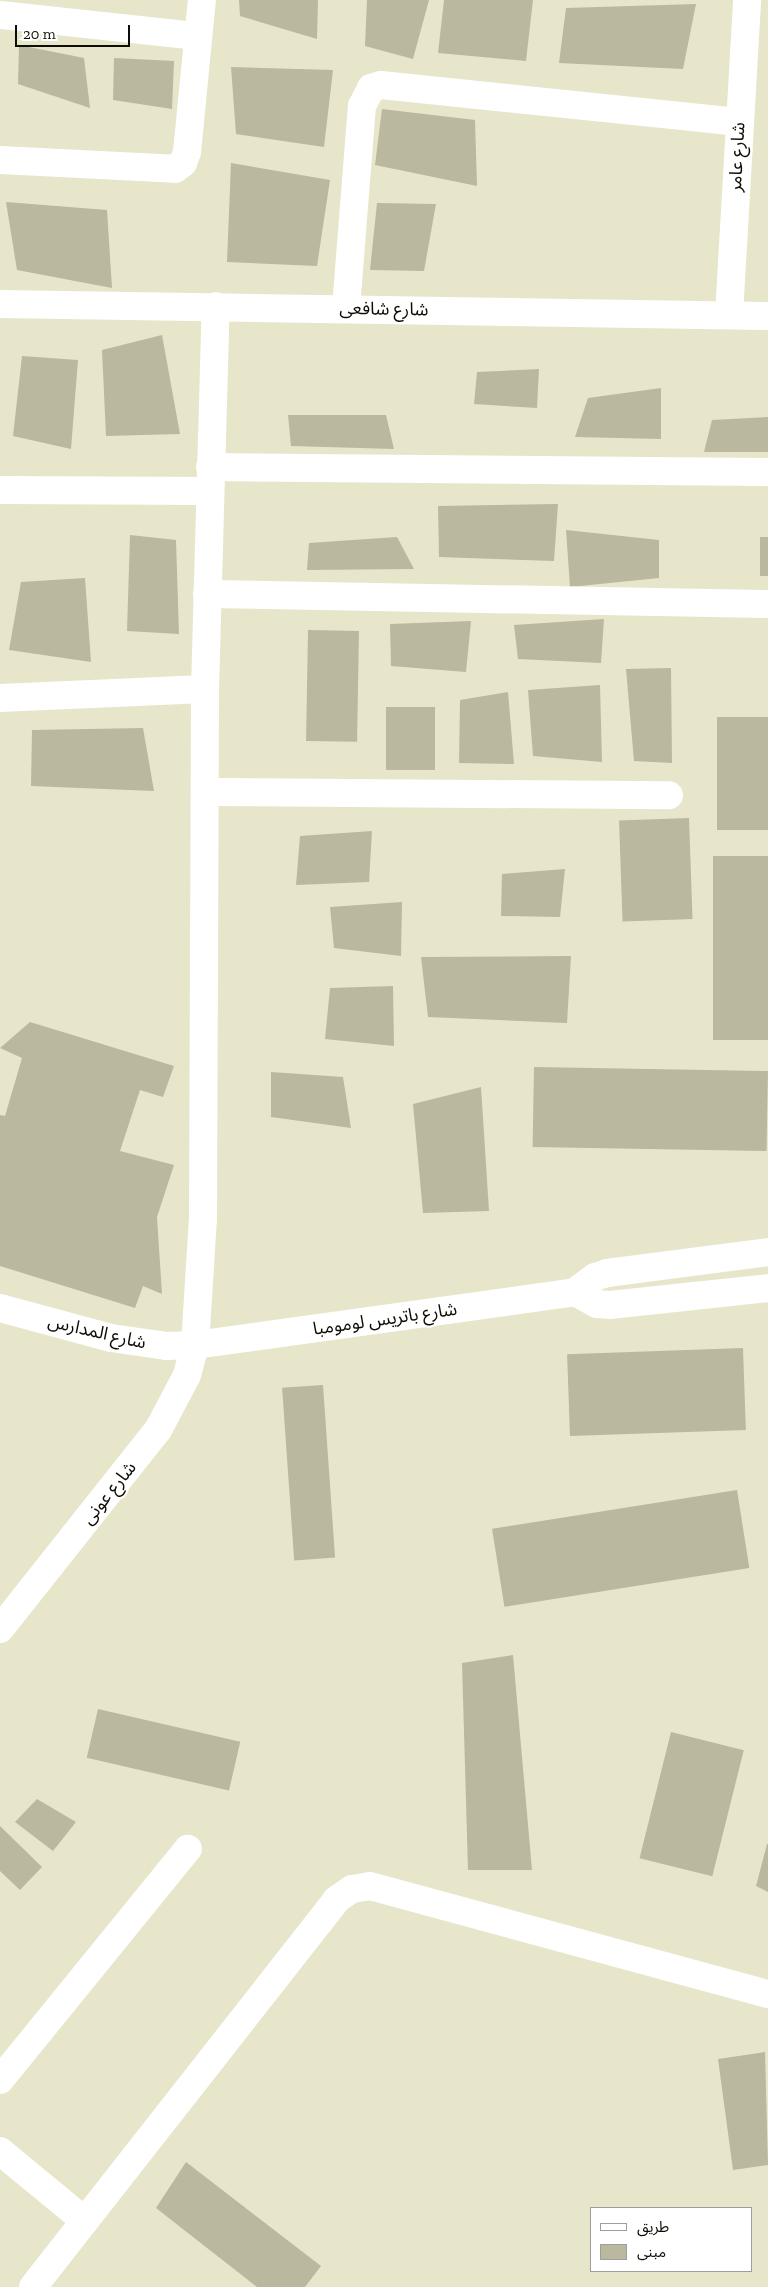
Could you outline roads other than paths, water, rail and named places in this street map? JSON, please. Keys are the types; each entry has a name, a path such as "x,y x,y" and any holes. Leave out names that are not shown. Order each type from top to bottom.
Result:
{"street":[{"path":"0,160 175,169 182,163 187,152 202,0"},
{"name":"شارع عامر","path":"729,315 738,122 747,0"},
{"path":"0,16 198,36"},
{"path":"346,308 362,106 370,88 382,85 738,122"},
{"name":"شارع شافعى","path":"0,304 768,316"},
{"name":"شارع عونى","path":"0,1629 158,1430 187,1375 195,1345 203,1219 205,689 216,306"},
{"path":"0,490 210,479 768,472"},
{"path":"207,594 768,604"},
{"path":"0,698 205,689"},
{"path":"205,792 669,796"},
{"name":"شارع باتريس لومومبا","path":"195,1345 575,1292 594,1277 606,1273 768,1252"},
{"path":"575,1292 597,1304 610,1305 768,1288"},
{"name":"شارع المدارس","path":"0,1308 111,1338 167,1346 195,1345"},
{"path":"0,2080 188,1849"},
{"path":"33,2287 336,1900 352,1889 370,1886 768,1994"},
{"path":"0,2151 85,2221"}]}
